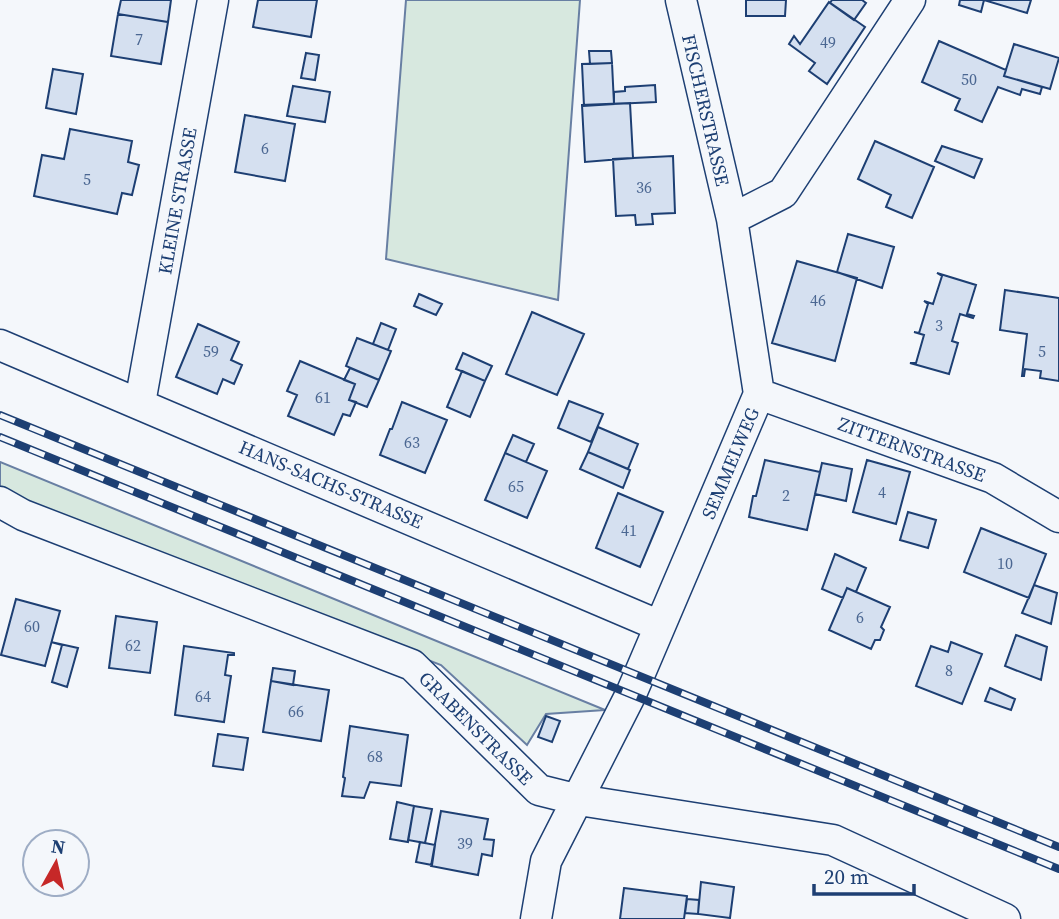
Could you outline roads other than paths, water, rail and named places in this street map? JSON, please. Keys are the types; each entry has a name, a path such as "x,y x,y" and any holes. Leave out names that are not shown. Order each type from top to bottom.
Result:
{"street":[{"name":"KLEINE STRASSE","path":"140,403 214,0"},
{"name":"FISCHERSTRASSE","path":"681,0 732,219"},
{"path":"732,219 783,193 910,0"},
{"name":"SEMMELWEG","path":"536,919 546,861 631,694 759,394 732,219"},
{"name":"HANS-SACHS-STRASSE","path":"0,345 660,626"},
{"name":"ZITTERNSTRASSE","path":"759,394 993,478 1059,517"},
{"name":"GRABENSTRASSE","path":"0,502 23,515 412,665 539,790 579,800 833,840 1005,919"}],"railway":[{"path":"0,415 1059,847"},
{"path":"0,437 1059,869"}]}
